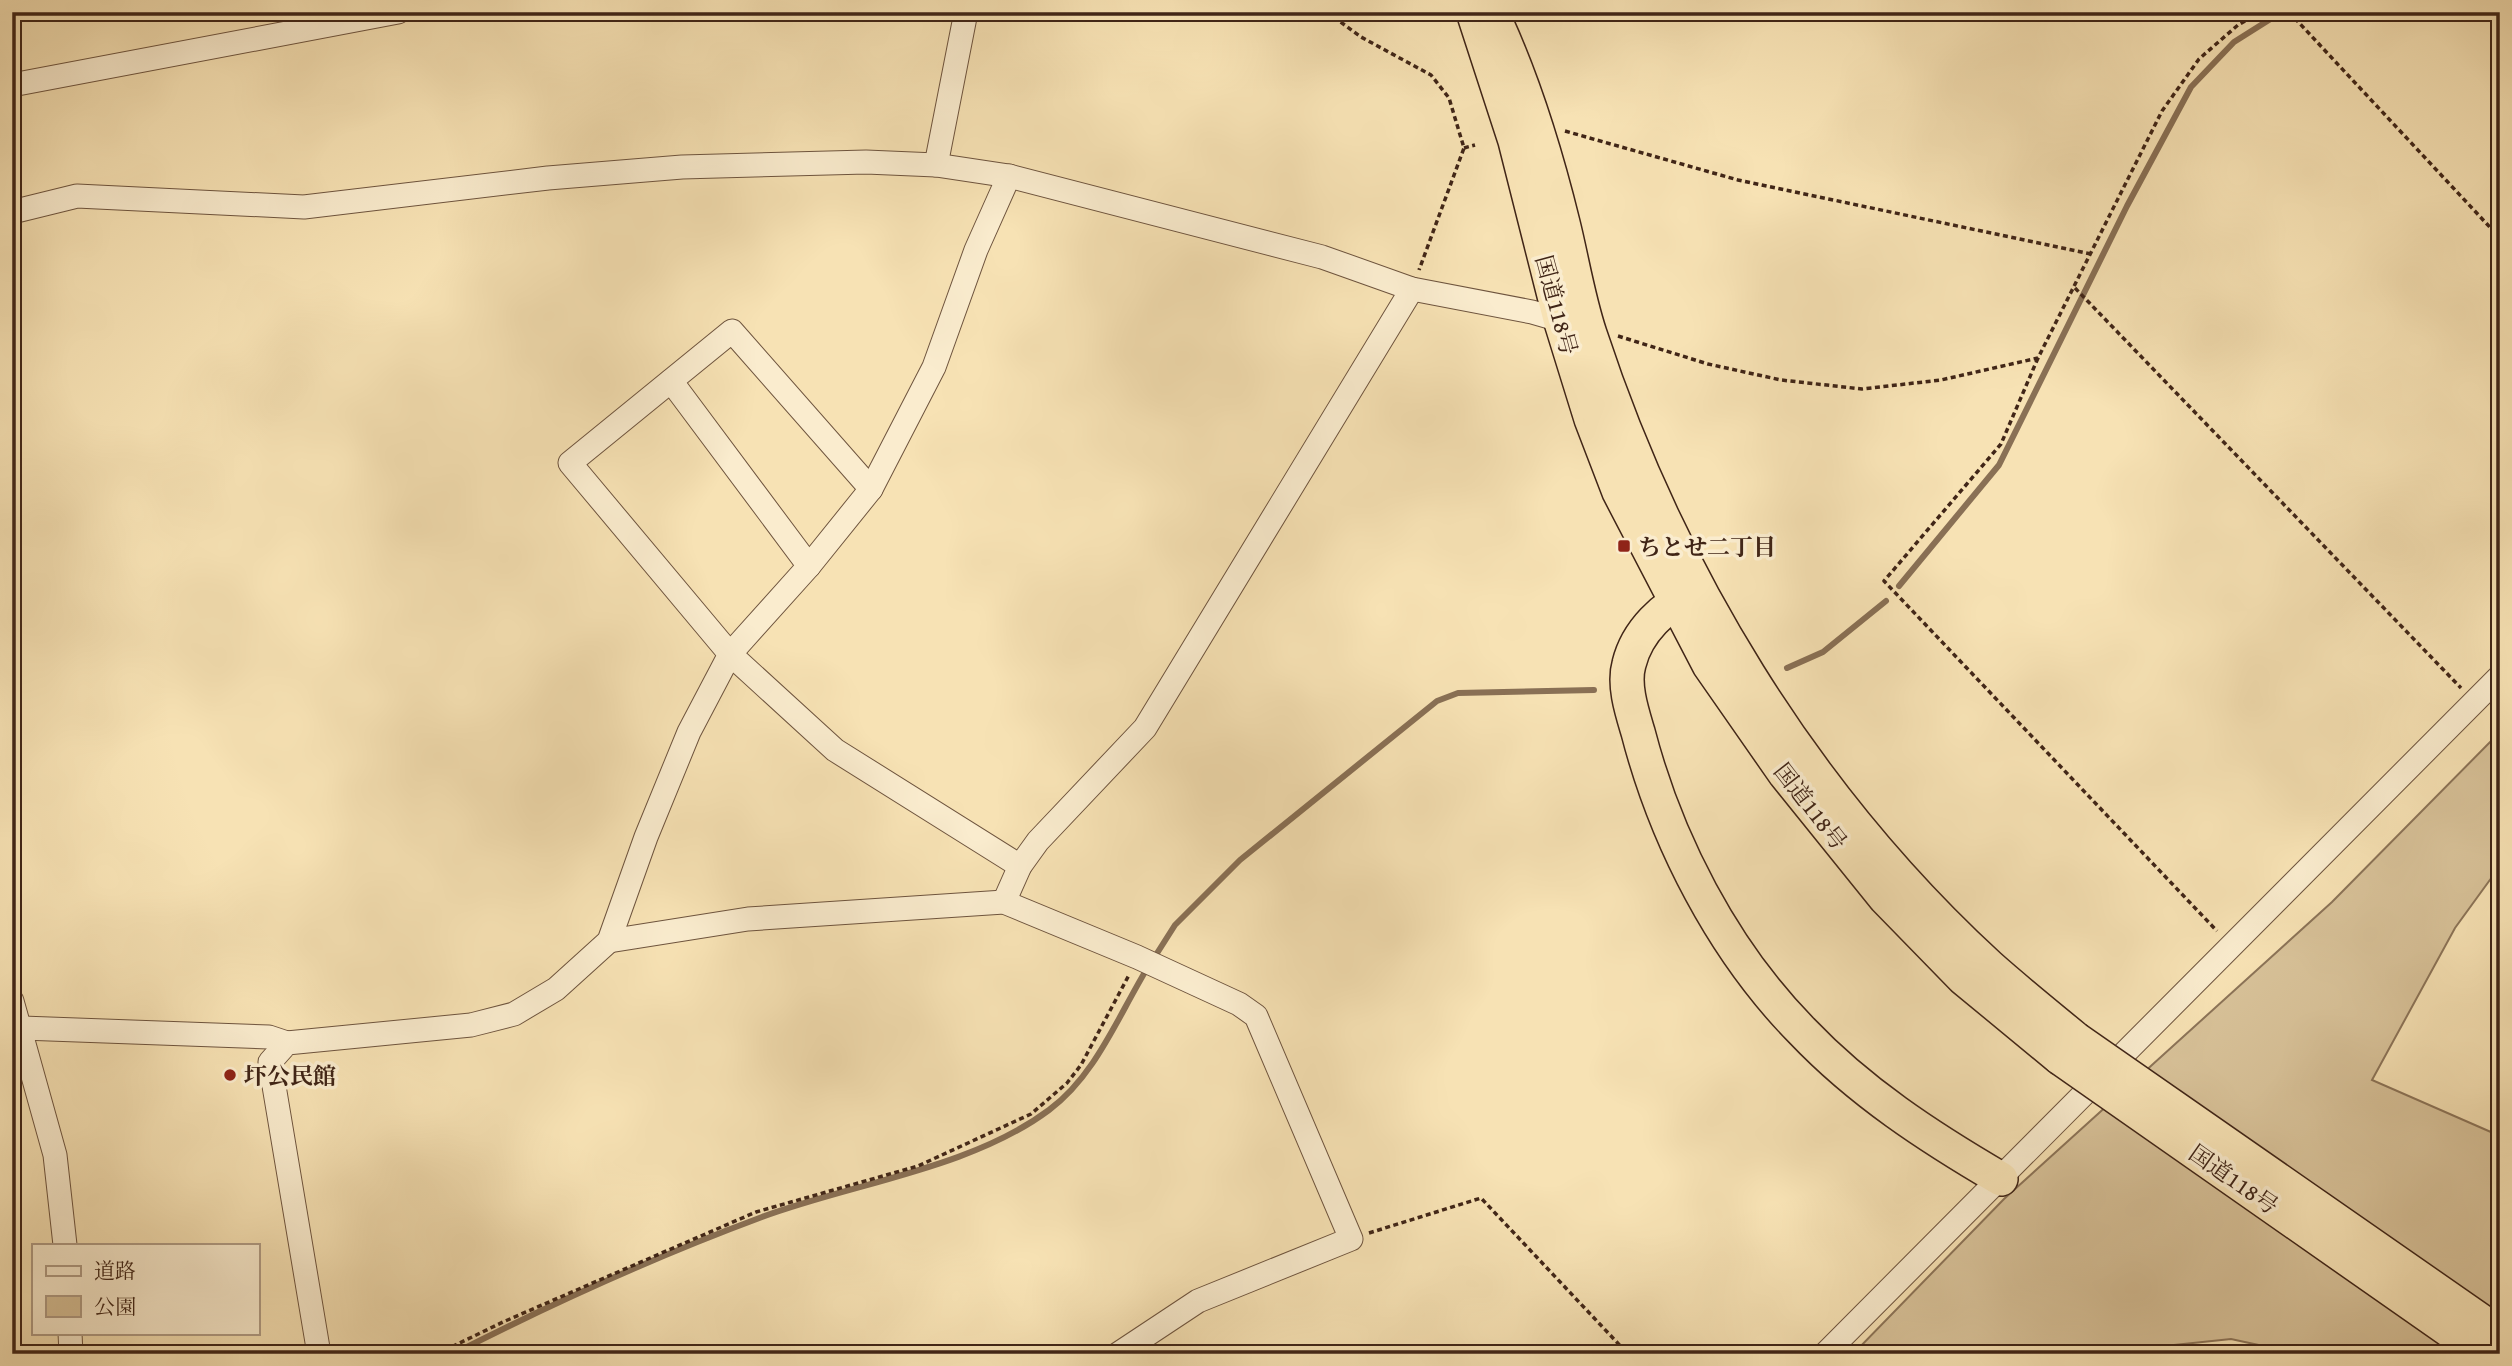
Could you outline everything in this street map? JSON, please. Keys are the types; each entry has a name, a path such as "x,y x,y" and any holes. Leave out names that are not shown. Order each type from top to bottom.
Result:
{"highway":[{"name":"国道118号","path":"1473,12 1574,324 1640,470 1687,596 1709,665 1827,829 1885,898 1963,978 2500,1334"},
{"name":"国道118号","path":"1492,12 1523,82 1537,125 1574,324"},
{"path":"1687,596 1659,613 1628,665 1632,708 1654,788 1679,844 1729,939 1758,984 1802,1032 1845,1071 1924,1134 2001,1179"},
{"name":"国道118号","path":"2068,1048 2483,1354"}],"street":[{"path":"12,85 398,12"},
{"path":"936,165 965,12"},
{"path":"12,212 77,197 304,207 548,178 681,167 866,162 936,165 1009,176 1297,250 1412,289 1574,324"},
{"path":"22,1028 269,1037 287,1043 471,1025 514,1014 556,989 609,941 646,837 689,732 730,654 809,566 871,489 934,367 976,250 1009,176"},
{"path":"1004,902 1020,866 1059,817 1145,728 1412,289"},
{"path":"871,489 732,331 570,463 730,654 835,750 1020,866"},
{"path":"671,381 809,566"},
{"path":"1825,1354 2500,676"},
{"path":"609,941 748,919 1004,902 1145,961 1240,1004 1256,1016 1351,1239 1198,1301 1118,1354"},
{"path":"12,1001 22,1028 55,1155 65,1244"},
{"path":"287,1043 270,1062 271,1079 319,1354"},
{"path":"70,1334 71,1354"}],"path":[{"path":"1327,12 1361,37 1431,75 1449,98 1464,148 1412,289"},
{"path":"2231,944 1884,581 2001,444 2038,358 2162,111 2199,59 2238,25 2262,12"},
{"path":"2289,12 2500,238"},
{"path":"1559,130 1738,180 2091,254"},
{"path":"1464,148 1475,145"},
{"path":"2075,288 2421,649 2476,701"},
{"path":"1574,324 1757,375 1862,389 1941,380 2038,358"},
{"path":"437,1354 515,1316 756,1212 918,1166 1031,1114 1067,1083 1081,1065 1145,961"},
{"path":"1351,1239 1481,1198 1628,1354"}],"green space":[{"path":"2500,732 2500,866 2455,928 2372,1080 2500,1136 2500,1354 2300,1354 2231,1339 2088,1354 1853,1354 2004,1199 2332,902"}],"waterway":[{"path":"1899,586 1999,465 2127,206 2191,87 2234,42 2280,13"},
{"path":"1787,668 1823,652 1886,601"},
{"path":"1154,958 1175,925 1240,860 1437,701 1458,693 1594,690"},
{"path":"453,1354 606,1281 723,1232 797,1205 947,1161 1018,1130 1049,1110 1080,1080 1105,1044 1148,967"}],"place":[{"name":"ちとせ二丁目","path":"1624,546"},
{"name":"圷公民館","path":"230,1075"}]}
